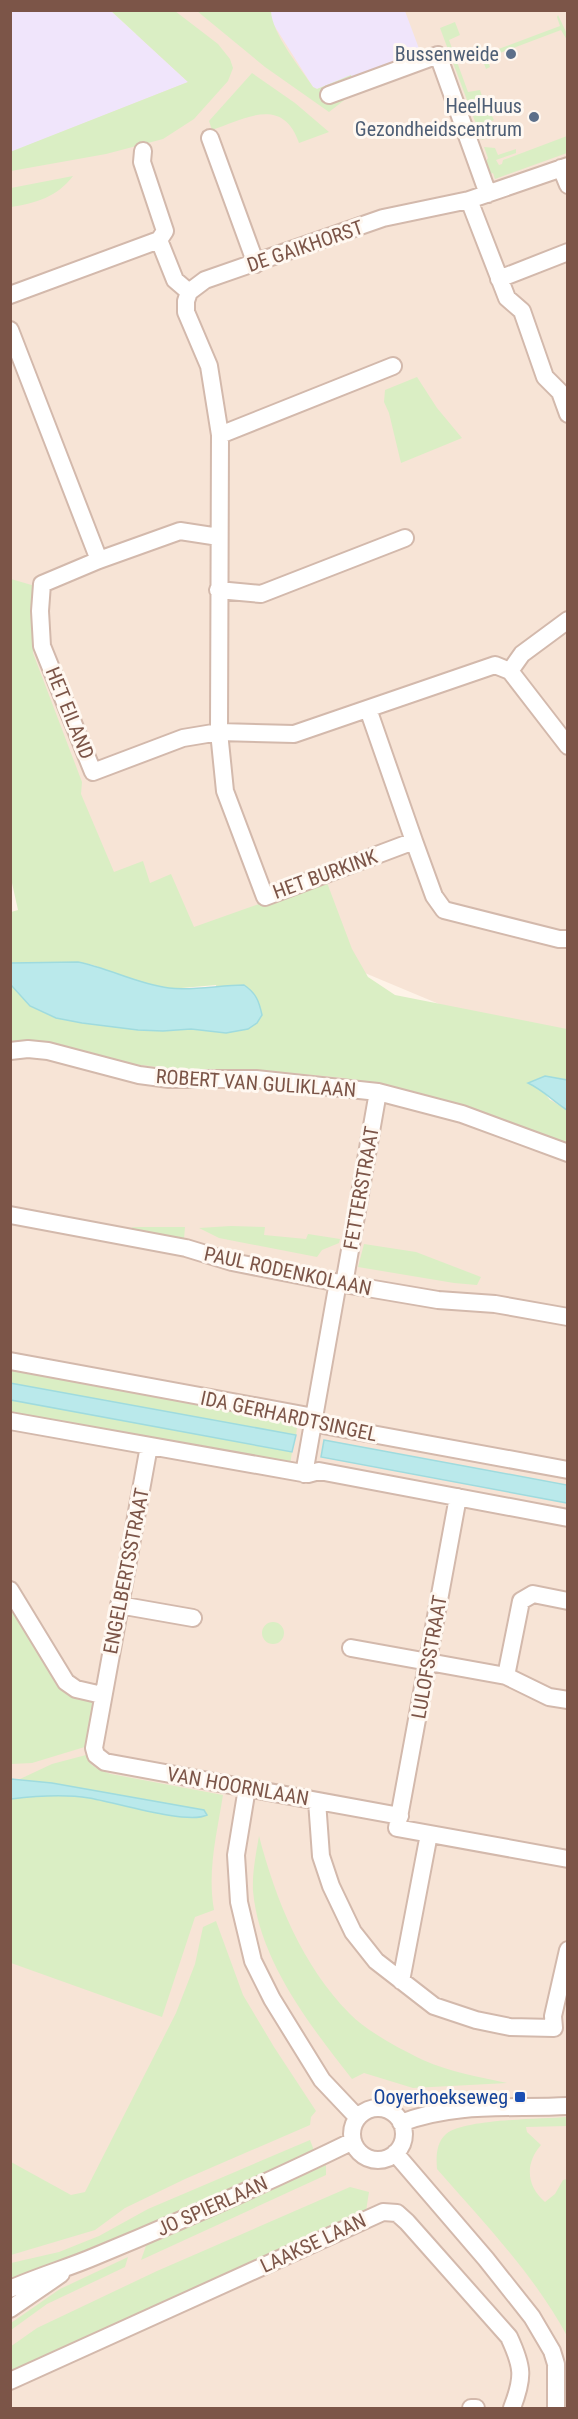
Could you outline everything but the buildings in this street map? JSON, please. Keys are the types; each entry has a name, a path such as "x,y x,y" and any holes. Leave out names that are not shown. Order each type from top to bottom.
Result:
{"street":[{"path":"329,95 438,55 488,194"},
{"path":"210,138 256,264"},
{"path":"10,295 159,240 165,231 142,162 143,151"},
{"path":"564,167 567,185"},
{"name":"DE GAIKHORST","path":"189,292 205,280 383,218 470,200 564,167"},
{"path":"470,200 507,298 522,310 546,377 560,392 567,414"},
{"path":"159,240 175,280 189,292 186,312 209,366 220,435 219,732 294,734 495,665 510,671 567,746"},
{"path":"499,279 567,255"},
{"path":"10,330 99,560"},
{"path":"220,435 393,366"},
{"name":"HET EILAND","path":"219,537 180,531 99,560 42,584 40,611 42,646 93,772 183,738 219,732"},
{"path":"218,590 261,594 405,538"},
{"path":"510,671 522,654 567,620"},
{"path":"368,709 434,896 444,910 559,939 567,939"},
{"name":"HET BURKINK","path":"219,732 225,791 265,897 414,841"},
{"name":"ROBERT VAN GULIKLAAN","path":"10,1051 28,1049 48,1051 139,1075 169,1079 256,1079 378,1092 462,1114 567,1153"},
{"name":"FETTERSTRAAT","path":"305,1466 378,1092"},
{"name":"PAUL RODENKOLAAN","path":"10,1215 186,1248 232,1262 341,1283 438,1300 495,1304 567,1317"},
{"name":"IDA GERHARDTSINGEL","path":"10,1362 312,1425 324,1425 567,1470"},
{"path":"10,1421 149,1446 305,1466 319,1471 567,1518"},
{"name":"ENGELBERTSSTRAAT","path":"102,1695 149,1446"},
{"name":"LULOFSSTRAAT","path":"400,1816 458,1497"},
{"path":"10,1590 66,1682 76,1689 102,1695"},
{"path":"506,1676 521,1601 533,1594 567,1601"},
{"path":"119,1605 193,1618"},
{"path":"351,1648 506,1676 549,1697 567,1700"},
{"name":"VAN HOORNLAAN","path":"102,1695 94,1748 96,1755 105,1762 400,1816"},
{"path":"247,1788 240,1822 237,1855 239,1902 253,1961 272,2000 316,2071 357,2117"},
{"path":"318,1801 321,1856 331,1886 353,1932 376,1961 434,2006 476,2020 510,2027 554,2028 553,2016 567,1950"},
{"path":"400,1816 397,1828 567,1859"},
{"path":"401,1981 429,1834"},
{"path":"401,2123 424,2114 458,2108 567,2106"},
{"path":"375,2108 386,2109 401,2123 403,2139 394,2153 386,2158 366,2157 353,2141 352,2133 357,2117 366,2111 375,2108"},
{"name":"JO SPIERLAAN","path":"10,2289 47,2273 69,2268 144,2236 353,2141"},
{"path":"394,2153 486,2259 532,2317 552,2351 556,2364 556,2409"},
{"name":"LAAKSE LAAN","path":"10,2381 383,2212 397,2213 407,2222 509,2337 520,2360 521,2374 512,2409"},
{"name":"JO SPIERLAAN","path":"10,2309 69,2268"}],"shaded area":[{"path":"11,11 111,11 188,82 11,152"},
{"path":"159,11 567,11 567,1040 494,1027 329,958 52,910 11,760 10,162"},
{"path":"271,11 405,11 421,54 353,80 351,76 317,89 313,87 271,20"},
{"path":"11,1007 567,1103 567,2408 11,2408"}],"green space":[{"path":"111,11 175,11 218,44 230,59 233,68 228,81 194,119 163,139 106,154 11,171 10,152 188,82"},
{"path":"197,11 271,11 281,40 313,87 317,89 351,75 356,91 329,112 265,67"},
{"path":"558,15 567,34 567,40 561,30 487,58 490,67 486,69 477,46 479,44 485,54 560,26"},
{"path":"455,22 460,35 449,40 468,92 480,90 485,105 478,108 484,116 491,114 494,120 487,123 489,130 496,127 498,134 482,140 440,28"},
{"path":"252,73 295,103 329,132 299,143 292,128 283,119 262,114 212,130 209,121"},
{"path":"567,136 567,153 495,179 493,173 488,175 484,165 488,158 484,147 495,148 498,155 516,149 516,153 496,160 499,165 503,160"},
{"path":"73,176 60,189 45,198 11,207 11,188"},
{"path":"417,377 437,408 462,438 401,463 389,413 384,402 385,390"},
{"path":"11,579 35,586 33,653 82,782 81,794 114,872 143,861 150,883 171,874 194,927 326,880 352,949 368,977 395,995 567,1029 567,1080 541,1089 550,1100 567,1110 567,1147 418,1096 344,1078 259,1070 192,1071 132,1064 60,1048 11,1044 11,985 30,1006 56,1018 82,1023 163,1031 191,1029 226,1033 216,985 170,989 145,984 93,965 78,962 11,963 11,912 18,910 10,874"},
{"path":"132,1227 185,1227 184,1239 135,1232"},
{"path":"265,1227 264,1235 306,1239 308,1234 340,1239 339,1243 322,1250 317,1257 219,1238 199,1228"},
{"path":"364,1244 416,1252 481,1277 477,1285 358,1267"},
{"path":"10,1366 298,1421 296,1435 11,1383"},
{"path":"10,1400 292,1452 290,1465 11,1415"},
{"path":"10,1598 67,1689 94,1702 88,1746 32,1763 11,1764"},
{"path":"273,1622 281,1625 284,1633 281,1641 273,1644 265,1641 262,1633 265,1625"},
{"path":"86,1755 92,1765 111,1774 223,1795 212,1866 214,1910 195,1917 162,2017 11,1963 10,1799 70,1796 185,1816 199,1817 204,1816 206,1812 20,1779 52,1764"},
{"path":"259,1836 274,1884 293,1931 318,1975 357,2021 375,2034 423,2060 454,2071 507,2083 413,2088 364,2073 352,2079 304,2015 276,1967 265,1942 257,1917 253,1891"},
{"path":"216,1921 243,1995 316,2111 311,2117 310,2125 185,2179 125,2208 95,2230 11,2255 11,2162 71,2195 85,2192 176,2013 195,1964 203,1927"},
{"path":"567,2117 567,2126 526,2127 527,2132 541,2145 530,2167 531,2182 539,2196 545,2202 555,2194 563,2180 567,2179 567,2336 554,2313 523,2270 437,2169 437,2150 446,2134 469,2125"},
{"path":"310,2140 315,2153 11,2284 11,2263 59,2252 99,2236 148,2209"},
{"path":"326,2165 326,2175 141,2260 147,2243"},
{"path":"350,2187 369,2192 366,2211 11,2376 10,2347 37,2328 157,2271"},
{"path":"128,2257 125,2267 47,2304 11,2330 11,2323 60,2289"}],"water":[{"path":"78,962 169,988 244,985 256,998 262,1015 257,1023 248,1029 226,1033 191,1029 138,1030 56,1018 30,1006 11,985 11,963"},
{"path":"545,1076 567,1080 567,1110 528,1083"},
{"path":"10,1383 296,1435 292,1452 11,1400"},
{"path":"324,1440 567,1485 567,1503 321,1457"},
{"path":"11,1779 52,1783 204,1810 207,1815 184,1817 167,1815 79,1797 50,1796 11,1799"}],"place":[{"name":"Bussenweide","path":"511,54"},
{"name":"HeelHuus Gezondheidscentrum","path":"534,117"},
{"name":"Ooyerhoekseweg","path":"520,2097"}]}
